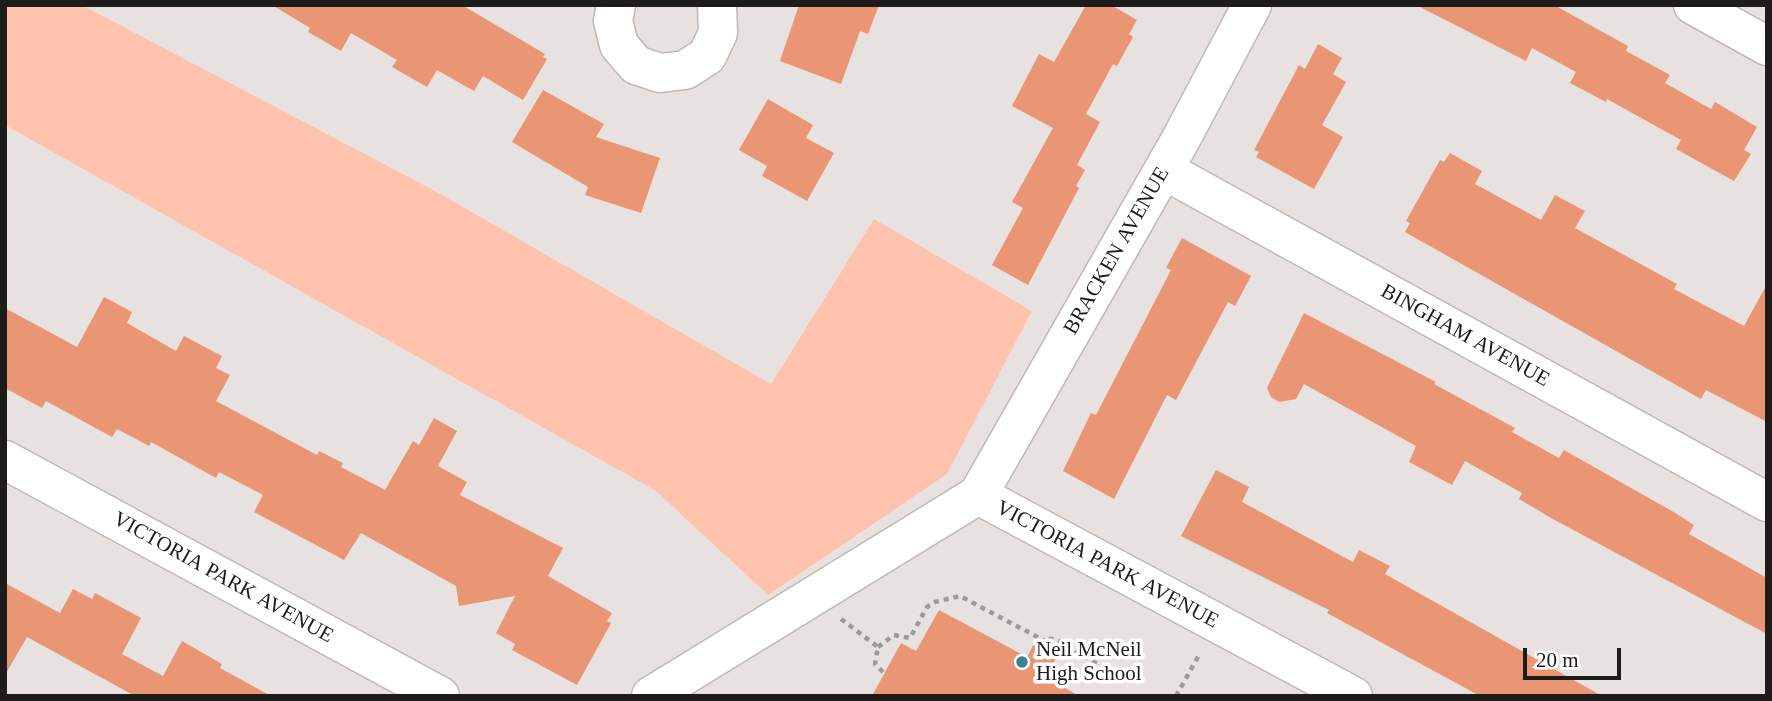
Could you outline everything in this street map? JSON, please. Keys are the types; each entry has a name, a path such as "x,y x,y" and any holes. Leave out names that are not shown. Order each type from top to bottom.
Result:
{"street":[{"path":"616,5 612,21 619,46 636,65 660,73 685,70 706,55 718,33 717,5"},
{"name":"BRACKEN AVENUE","path":"978,495 1164,170 1252,5"},
{"path":"1693,5 1767,46"},
{"name":"BINGHAM AVENUE","path":"1164,170 1767,502"},
{"name":"VICTORIA PARK AVENUE","path":"5,460 440,696"},
{"name":"VICTORIA PARK AVENUE","path":"651,696 978,495 1353,696"}],"path":[{"path":"884,673 875,664 878,647 894,635 910,638 927,607 935,602 960,596 1044,644 1055,639 1117,676"},
{"path":"838,617 878,647"},
{"path":"1176,696 1199,655"}],"shaded area":[{"path":"5,5 82,5 435,191 771,384 874,219 1032,311 947,474 768,595 656,491 5,125"}],"building":[{"path":"272,5 462,5 545,54 543,57 547,59 523,100 483,76 474,91 437,70 427,87 392,67 397,60 351,33 341,51 308,32 310,28"},
{"path":"799,5 879,5 868,34 860,31 841,84 780,61"},
{"path":"1086,5 1111,5 1137,20 1129,34 1133,37 1117,66 1113,64 1086,114 1100,122 1077,165 1085,170 1076,186 1079,188 1028,285 992,265 1023,208 1012,202 1053,128 1012,106 1039,54 1054,62"},
{"path":"1416,5 1554,5 1628,46 1626,51 1670,75 1665,83 1711,109 1715,102 1757,127 1744,150 1751,154 1734,181 1676,149 1681,140 1607,99 1606,102 1570,83 1576,72 1532,48 1526,61"},
{"path":"1318,44 1342,58 1333,74 1346,82 1322,125 1343,137 1314,189 1256,157 1259,152 1254,150 1299,65 1305,69"},
{"path":"543,90 604,124 596,137 660,158 641,213 585,195 588,187 512,142"},
{"path":"768,99 813,125 806,138 834,153 807,201 762,176 767,166 739,150"},
{"path":"1450,153 1482,171 1475,184 1541,220 1555,195 1585,211 1575,228 1677,284 1674,289 1744,326 1767,284 1767,422 1706,390 1701,399 1405,232 1410,223 1406,221 1440,160 1444,162"},
{"path":"1182,238 1251,276 1235,306 1228,302 1176,400 1167,395 1114,499 1063,471 1091,413 1096,415 1171,270 1166,268"},
{"path":"104,297 132,312 127,323 176,351 184,336 222,356 216,368 230,375 216,401 317,455 319,451 343,463 341,467 385,490 413,441 419,445 434,418 457,431 438,466 467,482 460,495 563,548 548,576 612,613 607,621 611,623 577,685 512,650 515,644 496,633 515,596 459,606 456,586 361,533 344,560 254,512 263,495 219,472 216,478 151,442 149,446 117,429 112,437 46,401 42,408 5,388 5,308 77,347"},
{"path":"1304,313 1436,382 1434,384 1515,428 1512,432 1559,458 1564,450 1694,525 1689,534 1767,578 1767,634 1551,518 1519,499 1522,493 1465,461 1452,485 1409,462 1416,446 1304,384 1296,399 1279,402 1271,397 1267,388"},
{"path":"1216,470 1249,487 1242,502 1353,562 1359,550 1390,566 1385,574 1602,696 1480,696 1327,613 1329,610 1181,536"},
{"path":"5,583 60,613 73,589 92,599 95,593 141,618 122,654 163,676 182,641 222,664 220,668 271,696 135,696 27,637 5,675"},
{"path":"939,610 1027,657 1035,642 1058,655 1046,677 1079,696 872,696 901,643 916,651"}],"place":[{"name":"Neil McNeil High School","path":"1022,662"}]}
